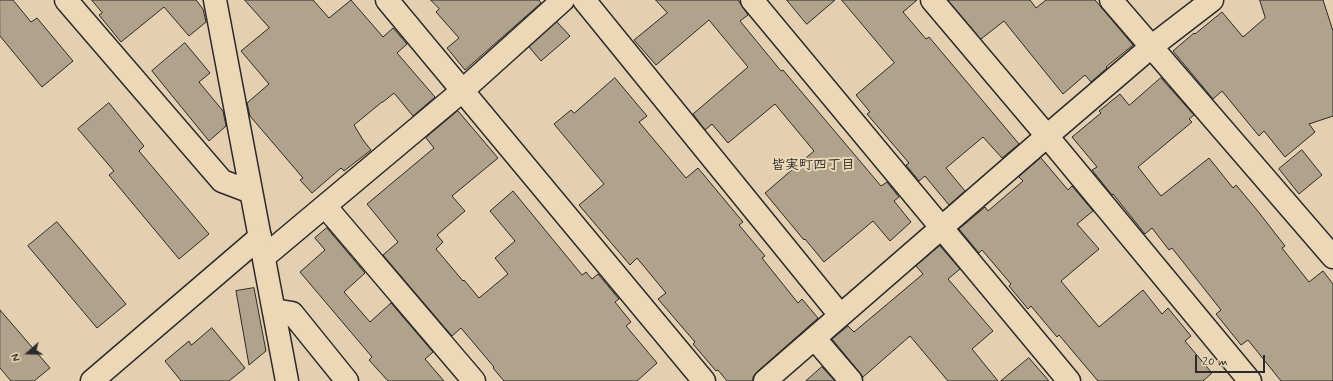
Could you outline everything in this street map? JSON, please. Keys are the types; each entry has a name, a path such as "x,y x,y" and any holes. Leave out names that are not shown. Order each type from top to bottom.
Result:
{"street":[{"path":"66,0 222,181 251,192"},
{"path":"215,0 287,381"},
{"path":"387,0 704,381"},
{"path":"92,381 262,247 325,206 462,91 563,0"},
{"path":"584,0 840,315"},
{"path":"752,0 1070,381"},
{"path":"932,0 1250,381"},
{"path":"1111,0 1333,257"},
{"path":"765,381 1151,47 1212,0"},
{"path":"325,206 474,381"},
{"path":"274,310 292,313 347,381"},
{"path":"815,339 851,381"}],"building":[{"path":"0,0 13,0 31,22 37,18 73,61 42,87 0,36"},
{"path":"92,0 196,0 203,9 206,22 189,36 164,7 121,42 99,15 102,13"},
{"path":"245,0 313,0 329,18 351,0 383,37 393,28 407,44 397,53 435,97 413,116 394,93 382,102 354,125 371,150 344,171 341,168 312,193 300,180 303,178 250,116 247,103 269,84 241,51 269,28"},
{"path":"431,0 539,0 541,3 465,70 447,48 459,38 436,12 439,9"},
{"path":"656,0 738,0 748,15 740,21 781,71 783,70 881,186 887,182 899,197 894,201 911,222 890,241 873,221 824,262 765,193 814,151 775,104 728,143 712,124 705,130 693,114 748,67 709,20 656,65 634,40 667,13"},
{"path":"787,0 835,0 807,24"},
{"path":"842,0 917,0 903,12 926,39 929,37 1019,144 1002,158 983,137 946,168 965,191 949,205 925,176 919,181 906,165 909,163 867,114 870,112 856,95 894,63"},
{"path":"948,0 1030,0 1036,8 1046,0 1095,0 1133,45 1106,67 1107,68 1091,82 1085,75 1063,94 1004,21 981,39"},
{"path":"1260,0 1323,0 1333,31 1333,116 1309,124 1315,132 1285,157 1264,131 1259,136 1222,91 1213,99 1173,51 1222,12 1243,37 1265,18"},
{"path":"557,22 570,36 541,61 529,47"},
{"path":"185,43 210,73 199,82 223,111 226,126 209,141 152,71"},
{"path":"615,78 647,116 639,122 686,178 698,168 743,222 739,225 765,256 762,258 798,303 802,299 818,318 757,372 753,377 753,381 727,381 718,370 716,371 693,344 695,342 658,299 666,293 637,258 630,265 579,205 604,184 554,124 571,110 574,113"},
{"path":"1161,78 1194,115 1189,119 1192,122 1138,167 1161,196 1209,158 1233,188 1236,185 1257,210 1285,246 1282,248 1309,282 1323,271 1333,284 1333,381 1281,381 1248,340 1241,345 1216,314 1221,310 1172,248 1169,250 1152,228 1145,234 1092,170 1097,167 1072,137 1101,113 1099,111 1120,94 1129,105"},
{"path":"109,103 144,146 139,151 209,234 179,259 109,175 114,171 78,129"},
{"path":"458,111 498,158 452,196 465,211 437,235 443,242 436,249 479,298 508,274 495,258 515,241 490,211 513,191 582,275 586,272 592,279 598,274 619,299 615,302 631,322 626,326 657,363 637,381 504,381 461,328 452,336 383,255 398,242 367,204 434,148 426,138"},
{"path":"1302,150 1322,175 1299,194 1279,169"},
{"path":"1041,158 1068,190 1072,186 1093,211 1077,224 1099,249 1061,281 1099,327 1143,290 1162,314 1168,308 1191,336 1185,341 1212,373 1203,381 1098,381 1059,335 1057,337 1031,306 1028,309 1009,286 1011,284 982,250 979,253 959,229 985,207 988,211 1023,181 1019,177"},
{"path":"57,222 126,304 97,328 28,246"},
{"path":"327,228 365,273 344,292 370,322 391,303 433,352 425,359 444,381 388,381 369,360 372,357 300,272 325,250 315,238"},
{"path":"940,246 960,269 948,279 993,331 972,349 998,381 948,381 910,336 863,377 832,339 848,326 854,332 923,274 916,266"},
{"path":"254,288 266,351 249,365 236,291"},
{"path":"0,310 50,368 34,381 11,381 0,368"},
{"path":"212,328 245,368 229,381 181,381 165,361 189,341 191,345"},
{"path":"1029,358 1049,381 1001,381"},
{"path":"822,367 835,381 806,381"}],"district":[{"name":"皆実町四丁目","path":"813,166"}]}
